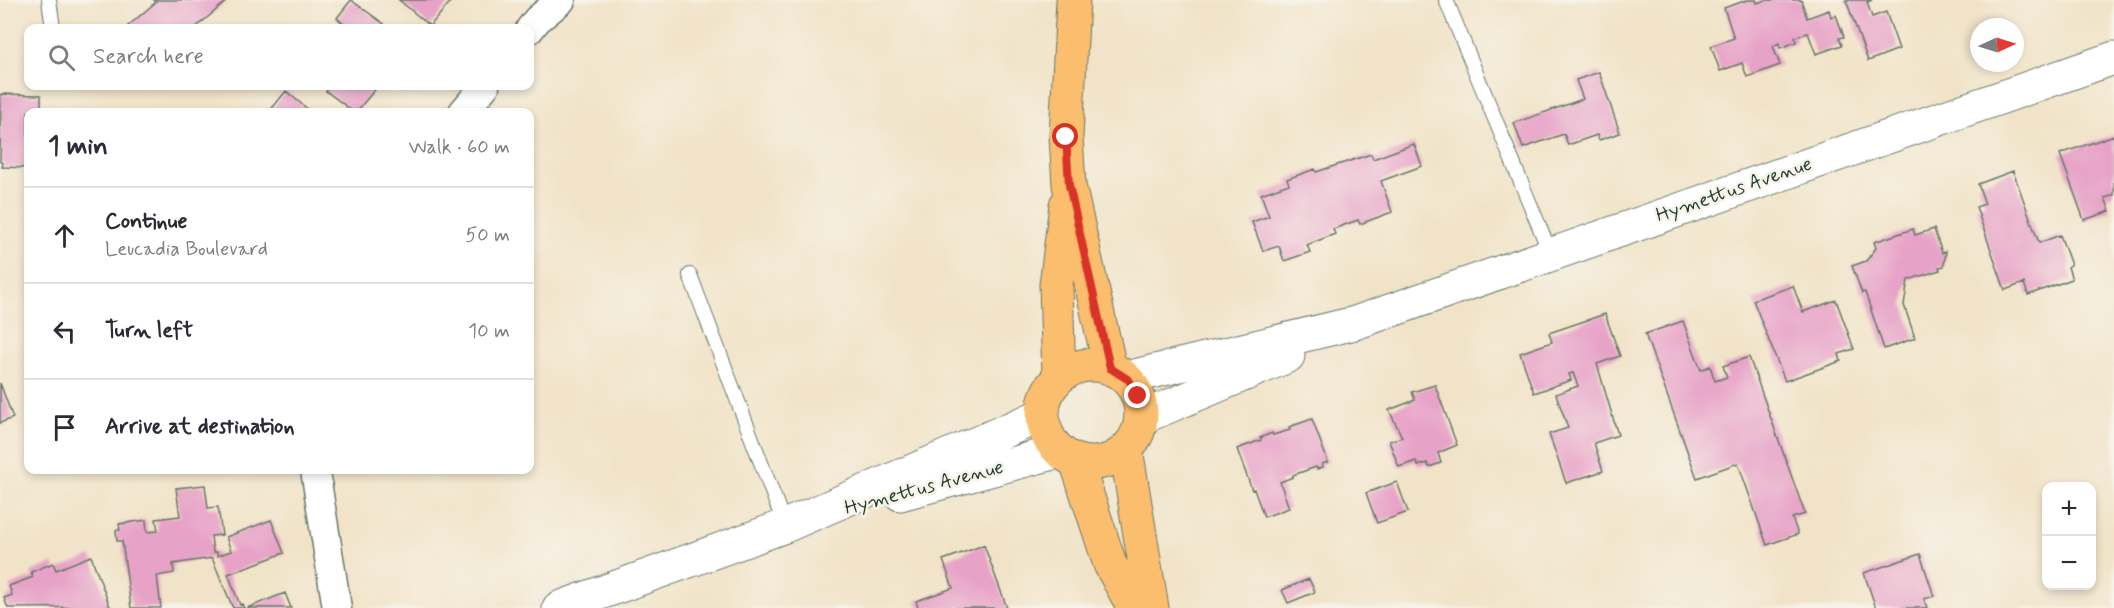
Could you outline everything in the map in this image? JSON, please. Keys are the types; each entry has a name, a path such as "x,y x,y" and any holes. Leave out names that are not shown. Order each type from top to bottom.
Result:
{"main road":[{"path":"1059,377 1056,285 1069,185 1066,137 1073,0"},
{"path":"1069,185 1118,373"},
{"path":"1068,456 1095,464 1113,459 1126,449 1135,437 1141,418 1138,396 1118,373 1102,365 1083,364 1067,370 1045,396 1042,415 1048,435 1068,456 1110,564 1134,608"},
{"path":"1126,449 1152,608"}],"street":[{"path":"534,24 561,0"},
{"name":"Hymettus Avenue","path":"1141,418 1282,359 1355,323 2114,58"},
{"path":"466,108 482,90"},
{"name":"Hymettus Avenue","path":"1118,373 1355,323"},
{"name":"Hymettus Avenue","path":"560,608 787,525 1042,415"},
{"name":"Hymettus Avenue","path":"787,525 1068,456"},
{"path":"316,474 337,608"}],"lane":[{"path":"49,0 52,24"},
{"path":"1446,0 1551,255"},
{"path":"690,275 787,525"}],"building":[{"path":"154,0 228,0 200,24 130,24 156,2"},
{"path":"351,0 384,24 344,24 337,18"},
{"path":"399,0 452,0 432,24 428,24"},
{"path":"1747,0 1756,0 1757,3 1766,0 1801,0 1807,18 1829,10 1831,17 1836,15 1844,37 1839,38 1842,45 1816,54 1808,33 1795,37 1796,42 1780,48 1779,43 1773,46 1780,65 1747,77 1742,63 1720,71 1711,46 1734,38 1724,8"},
{"path":"1846,0 1872,0 1867,2 1872,17 1886,12 1899,49 1868,61"},
{"path":"1599,72 1620,133 1599,140 1597,135 1568,145 1564,134 1523,148 1514,123 1583,99 1576,80"},
{"path":"375,90 359,108 349,108 326,91"},
{"path":"286,91 306,108 272,108"},
{"path":"1,94 41,95 41,108 24,108 24,168 2,167 3,163 0,162"},
{"path":"2114,135 2114,195 2105,198 2110,211 2084,220 2060,154"},
{"path":"1414,144 1422,166 1381,181 1392,212 1360,224 1358,220 1333,229 1335,234 1307,245 1310,252 1284,261 1279,246 1263,251 1252,222 1269,216 1261,194 1289,184 1287,179 1315,169 1316,172 1371,154 1373,159"},
{"path":"2013,171 2039,243 2060,235 2071,265 2068,267 2072,279 2028,295 2024,283 2005,290 1976,207 1985,204 1978,184"},
{"path":"1913,229 1915,235 1934,229 1942,253 1946,251 1944,266 1939,267 1940,270 1908,280 1904,305 1915,338 1884,349 1865,292 1862,293 1852,266 1866,261 1876,248 1874,242"},
{"path":"1793,286 1803,312 1836,300 1854,349 1839,354 1841,361 1785,381 1753,300"},
{"path":"1605,314 1620,356 1597,364 1618,435 1594,443 1603,471 1566,483 1549,434 1568,428 1556,394 1578,386 1573,373 1569,374 1571,380 1534,393 1520,353 1552,342 1549,333"},
{"path":"1683,321 1701,370 1710,366 1715,381 1727,377 1723,366 1749,357 1805,514 1792,518 1798,534 1767,545 1738,463 1697,478 1645,334"},
{"path":"0,383 13,418 0,423"},
{"path":"1435,385 1457,445 1438,453 1441,463 1429,467 1427,463 1418,466 1416,461 1399,467 1389,441 1402,437 1389,410 1415,400 1412,392"},
{"path":"1312,419 1328,462 1322,464 1323,467 1317,469 1316,467 1293,475 1280,482 1289,508 1264,517 1237,449 1272,433 1273,435 1290,430 1289,427"},
{"path":"1397,482 1408,512 1377,523 1366,493"},
{"path":"205,485 208,508 218,507 222,535 211,536 213,552 217,552 217,556 231,551 226,537 271,520 284,553 228,574 240,605 242,604 244,608 233,608 212,558 173,564 174,573 157,576 161,608 131,608 122,541 117,541 116,530 120,530 119,524 146,520 147,532 158,531 156,519 180,516 176,488"},
{"path":"984,545 1007,608 918,608 916,601 953,588 943,560"},
{"path":"1920,554 1934,596 1924,599 1927,608 1876,608 1864,573"},
{"path":"91,556 110,607 8,608 4,598 12,595 9,586 33,577 31,572 53,563 56,570"},
{"path":"1309,579 1315,592 1288,603 1282,590"},
{"path":"285,593 291,608 247,608"}],"route":[{"path":"1066,137 1069,185 1110,368 1129,380 1138,396"}]}
